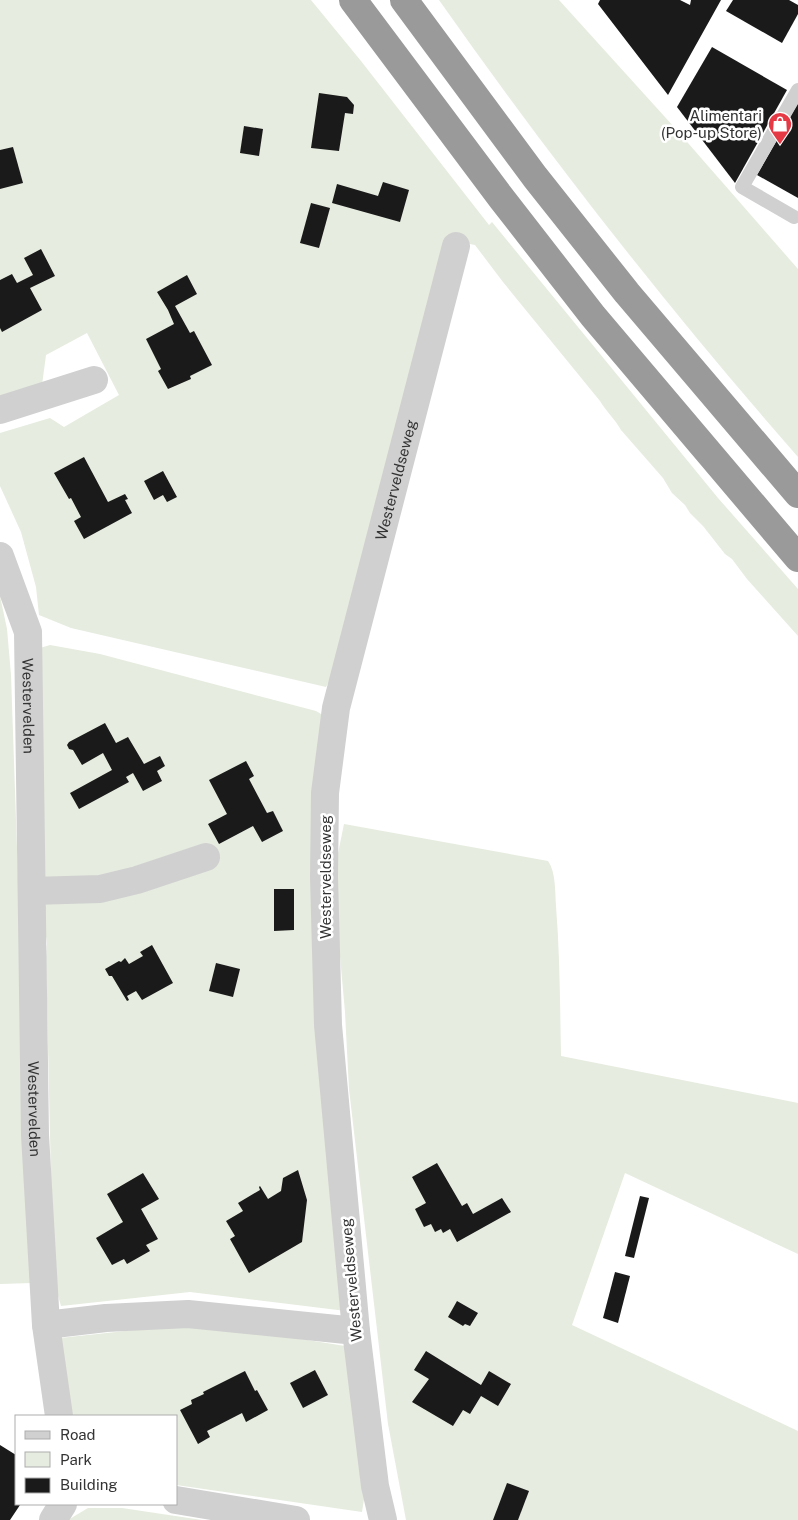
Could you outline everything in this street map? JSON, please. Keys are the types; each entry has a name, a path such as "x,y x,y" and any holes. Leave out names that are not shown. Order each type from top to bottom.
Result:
{"highway":[{"path":"353,0 502,199 593,316 798,558"},
{"path":"404,0 535,177 627,293 798,494"}],"street":[{"name":"Westerveldseweg","path":"383,1520 375,1486 356,1331 328,1025 324,877 325,793 336,708 456,246"},
{"path":"0,410 94,380"},
{"name":"Westervelden","path":"0,556 28,632 35,1135 46,1325 59,1415"},
{"path":"32,891 100,889 137,880 206,857"},
{"path":"46,1325 106,1318 188,1314 356,1331"},
{"path":"178,1500 296,1520"},
{"path":"53,1520 62,1505"}],"lane":[{"path":"794,216 742,187 798,90"}],"green space":[{"path":"0,0 311,0 489,225 492,222 718,498 798,589 798,636 747,579 732,559 725,554 685,505 672,493 663,478 621,430 475,245 450,240 336,668 326,687 71,628 39,615 36,587 21,532 0,486 0,433 50,418 64,427 119,395 87,333 46,355 42,385 0,398"},
{"path":"439,0 559,0 674,127 798,269 798,457 704,347 612,233 524,118"},
{"path":"0,596 7,629 11,675 32,1283 0,1284"},
{"path":"50,645 100,654 316,711 321,714 328,726 313,878 313,975 346,1311 190,1292 61,1306 57,1292 52,1223 47,943 45,929 37,649"},
{"path":"344,824 548,861 554,876 555,889 561,1056 798,1103 798,1254 625,1173 572,1325 798,1431 798,1520 406,1520 388,1424 349,1089 345,1012 333,878"},
{"path":"200,1323 345,1346 364,1499 362,1512 178,1485 178,1415 66,1415 60,1338"},
{"path":"88,1508 122,1508 202,1520 68,1520"}],"building":[{"path":"600,0 680,0 690,5 691,0 721,0 668,95 598,4"},
{"path":"733,0 789,0 798,5 798,14 782,43 726,11"},
{"path":"712,47 787,90 735,183 677,107"},
{"path":"319,93 347,97 354,105 353,114 345,113 339,151 311,148"},
{"path":"798,103 798,198 757,175"},
{"path":"244,126 263,129 259,156 240,153"},
{"path":"13,147 23,183 0,189 0,150"},
{"path":"383,182 409,190 400,222 332,203 337,184 378,196"},
{"path":"311,203 330,208 319,248 300,243"},
{"path":"41,249 55,276 30,288 42,310 2,332 0,328 0,280 12,274 17,283 33,275 24,258"},
{"path":"187,275 197,294 175,306 190,333 194,331 212,365 190,376 191,379 168,389 158,371 161,369 146,339 174,324 157,292"},
{"path":"84,457 108,502 125,494 128,499 125,500 132,513 84,539 74,521 81,517 54,473"},
{"path":"163,471 177,497 167,502 163,495 154,500 144,481"},
{"path":"105,723 116,743 128,737 144,764 160,756 165,766 157,771 162,781 143,791 133,773 126,777 129,782 79,809 70,793 112,770 103,753 82,765 73,750 69,749 67,745 69,742"},
{"path":"246,761 254,776 249,779 267,813 273,811 283,831 262,842 253,826 219,844 208,824 227,814 209,780"},
{"path":"274,889 294,889 294,930 274,931"},
{"path":"152,945 173,983 142,1000 136,991 127,996 129,1000 127,1001 112,976 109,976 105,969 119,961 121,962 125,958 129,964 143,956 140,952"},
{"path":"216,963 240,969 233,997 209,991"},
{"path":"437,1163 462,1206 467,1203 473,1214 502,1198 511,1212 457,1242 450,1229 443,1233 441,1229 435,1232 431,1224 424,1227 415,1209 426,1203 412,1177"},
{"path":"298,1170 307,1200 302,1242 249,1273 230,1239 235,1236 226,1221 243,1211 238,1203 260,1190 260,1186 268,1199 281,1191 283,1178"},
{"path":"143,1173 159,1199 141,1209 158,1239 146,1245 150,1251 127,1264 124,1259 112,1265 96,1238 123,1222 107,1194"},
{"path":"640,1196 649,1198 634,1258 625,1256"},
{"path":"615,1272 630,1276 618,1323 603,1318"},
{"path":"457,1301 478,1313 470,1326 465,1324 463,1326 448,1317"},
{"path":"426,1351 481,1385 489,1371 511,1384 498,1406 481,1396 470,1414 463,1410 453,1426 412,1402 429,1379 414,1370"},
{"path":"315,1370 328,1395 303,1408 290,1383"},
{"path":"245,1371 255,1391 257,1390 268,1410 246,1422 242,1413 207,1431 210,1437 198,1444 180,1410 192,1404 191,1400 204,1394 203,1392"},
{"path":"0,1445 15,1454 15,1505 20,1505 10,1520 0,1520"},
{"path":"507,1483 529,1491 518,1520 493,1520"}],"place":[{"name":"Alimentari (Pop-up Store)","path":"780,145"}]}
